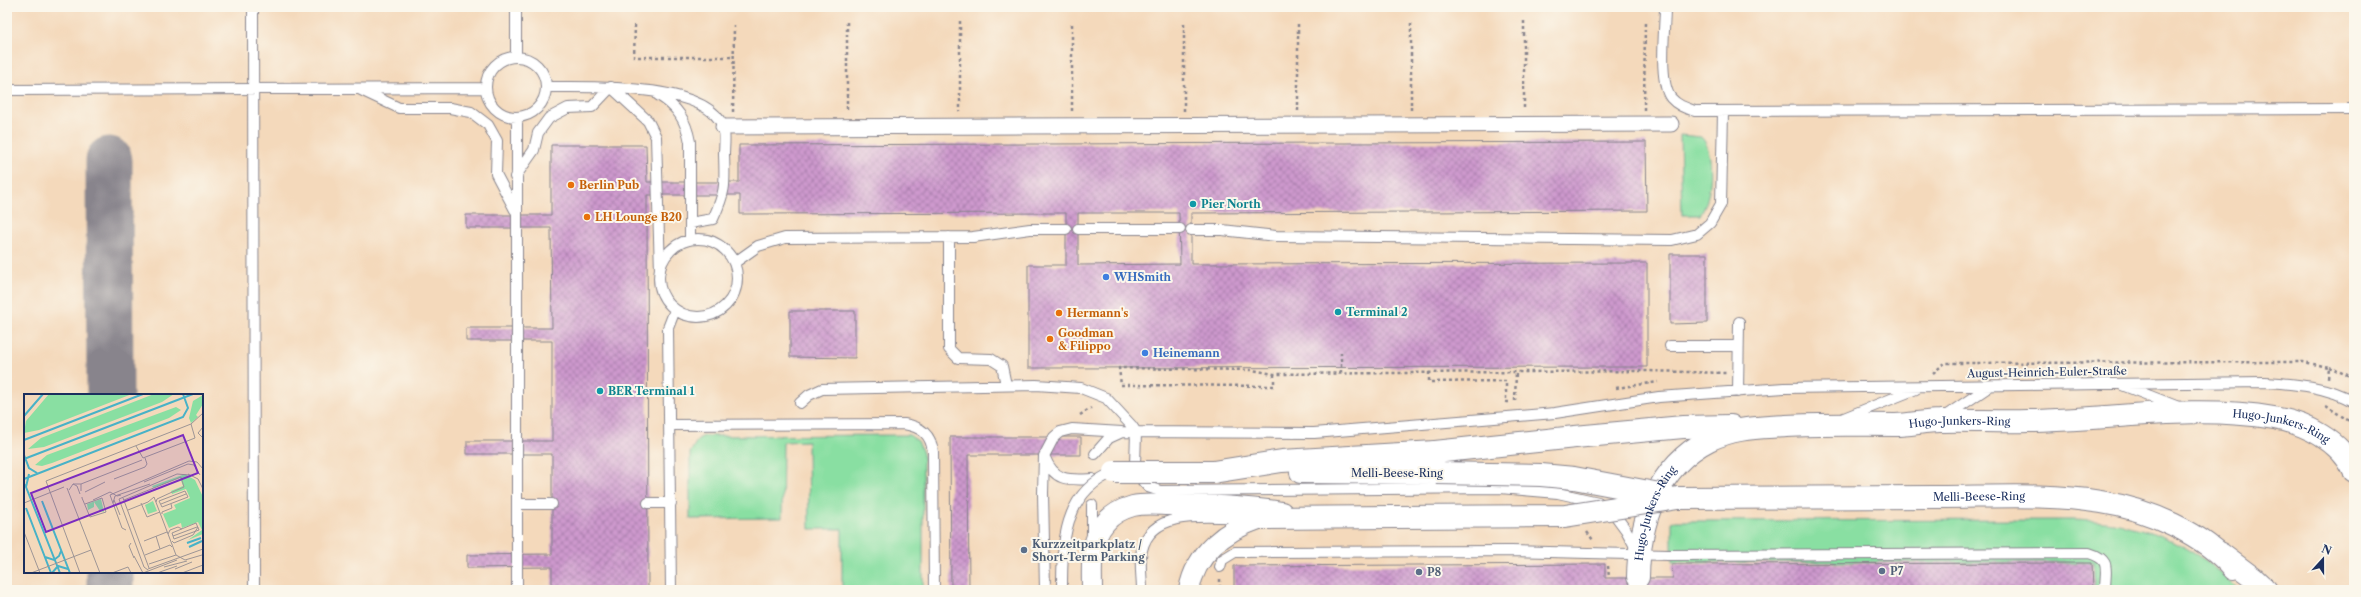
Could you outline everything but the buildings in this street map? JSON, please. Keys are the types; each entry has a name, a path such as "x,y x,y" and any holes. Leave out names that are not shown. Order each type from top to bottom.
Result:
{"main road":[{"name":"Hugo-Junkers-Ring","path":"1638,577 1638,554 1644,523 1650,506 1668,475 1679,462 1708,441 1752,427 1830,424 1898,425 1938,421 2030,421 2199,412 2275,418 2307,428 2334,444 2352,463"},
{"path":"1213,472 1282,461 1435,452 1683,427 1752,427"},
{"name":"Melli-Beese-Ring","path":"1114,472 1527,474 1574,478 1678,498"},
{"name":"Melli-Beese-Ring","path":"1268,515 1317,518 1564,516 1678,498 2073,498 2102,502 2150,516 2201,540 2222,554 2251,590"},
{"path":"2222,554 2254,578 2266,590"}],"street":[{"path":"728,127 1671,124"},
{"name":"Melli-Beese-Ring","path":"1092,590 1093,549 1104,523 1113,514 1135,506 1225,505 1268,515"},
{"name":"Melli-Beese-Ring","path":"1189,590 1194,570 1208,550 1230,531 1268,515"}],"lane":[{"path":"253,7 254,590"},
{"path":"516,7 516,57"},
{"path":"1665,7 1664,84 1671,97 1680,106 1695,111 2354,109"},
{"path":"516,57 525,59 537,66 545,78 547,87 545,96 538,108 526,116 517,117 499,112 488,97 486,88 490,74 498,63 516,57"},
{"path":"547,87 611,87 653,91 691,100 710,111 728,127 724,195 713,219 690,224"},
{"path":"515,177 534,150 538,133 549,118 568,108 592,107 611,87"},
{"path":"611,87 648,121 656,137 660,271 662,291 666,300 675,310 688,316 701,317 713,314 724,308 732,298 736,287 737,275 734,263 723,248 715,243 703,239 690,240 682,243 670,251 660,271"},
{"path":"357,88 399,108 450,108 470,112 488,125 496,141 496,174 516,212"},
{"path":"7,90 486,88"},
{"path":"653,91 668,100 679,112 687,126 690,142 690,240"},
{"path":"1191,230 1222,230 1276,236 1672,240 1697,234 1710,223 1720,204 1722,112"},
{"path":"517,117 515,177 517,590"},
{"path":"734,263 758,246 785,238 973,237 1030,229 1066,229"},
{"path":"1078,229 1180,230"},
{"path":"950,237 949,349 958,358 992,359 1002,366 1006,385"},
{"path":"670,590 671,503 668,328 675,310"},
{"path":"1738,392 1739,322"},
{"path":"1670,346 1738,346"},
{"name":"August-Heinrich-Euler-Straße","path":"1044,456 1054,437 1072,429 1122,432 1314,433 1555,413 1659,396 1784,388 2265,382 2298,384 2325,390 2354,402"},
{"path":"2115,383 2166,403 2199,412"},
{"path":"800,403 808,395 822,389 1006,385 1062,385 1081,388 1106,398 1118,408 1136,432 1135,465 1138,476 1148,488 1160,491 1500,488 1558,493 1598,502 1612,510 1626,530 1638,554"},
{"path":"1938,421 1990,386"},
{"path":"1830,424 1922,387"},
{"path":"670,425 904,424 916,426 927,433 932,443 933,452 934,590"},
{"path":"1095,454 1109,438 1122,432"},
{"path":"1044,456 1050,470 1066,480 1092,479"},
{"path":"1044,456 1043,493 1045,590"},
{"path":"1062,590 1064,537 1071,516 1078,501 1090,487 1102,477 1114,472"},
{"path":"648,503 671,503"},
{"path":"516,504 552,504"},
{"path":"1092,505 1093,549"},
{"name":"Melli-Beese-Ring","path":"1142,590 1142,552 1144,544 1154,529 1163,522 1179,518 1268,515"},
{"path":"1220,567 1222,560 1235,552 1511,551 1638,554 2088,552 2102,557 2105,561 2105,590"}],"path":[{"path":"1644,20 1644,124"},
{"path":"960,21 960,126"},
{"path":"1298,21 1298,125"},
{"path":"1411,21 1411,125"},
{"path":"1524,21 1524,124"},
{"path":"847,22 847,127"},
{"path":"1072,22 1072,126"},
{"path":"1184,22 1184,126"},
{"path":"728,127 734,57 734,24"},
{"path":"635,25 634,57 734,57"},
{"path":"1341,353 1341,373"},
{"path":"2329,367 2354,378"},
{"path":"1274,374 1274,386 1121,385 1119,368 1252,370 1274,374 1679,371 1738,374"},
{"path":"1429,372 1429,382 1506,382 1506,402 1516,401 1516,372"}],"green space":[{"path":"1680,135 1701,137 1706,143 1709,153 1711,175 1710,187 1704,208 1700,215 1682,215"},
{"path":"909,435 918,441 923,453 923,590 842,590 842,529 809,529 808,441 783,442 782,518 690,519 690,453 698,439 704,436"},
{"path":"1672,521 2098,521 2117,524 2156,534 2186,548 2200,557 2227,578 2239,590 2094,590 2094,562 1672,562"}],"taxiway":[{"path":"109,160 110,394"},
{"path":"110,573 110,590"}],"place":[{"name":"Berlin Pub","path":"571,185"},
{"name":"Pier North","path":"1193,204"},
{"name":"LH Lounge B20","path":"587,217"},
{"name":"WHSmith","path":"1106,277"},
{"name":"Terminal 2","path":"1338,312"},
{"name":"Hermann's","path":"1059,313"},
{"name":"Goodman & Filippo","path":"1050,339"},
{"name":"Heinemann","path":"1145,353"},
{"name":"BER Terminal 1","path":"600,391"},
{"name":"Kurzzeitparkplatz / Short-Term Parking","path":"1024,550"},
{"name":"P7","path":"1882,571"},
{"name":"P8","path":"1419,572"}]}
